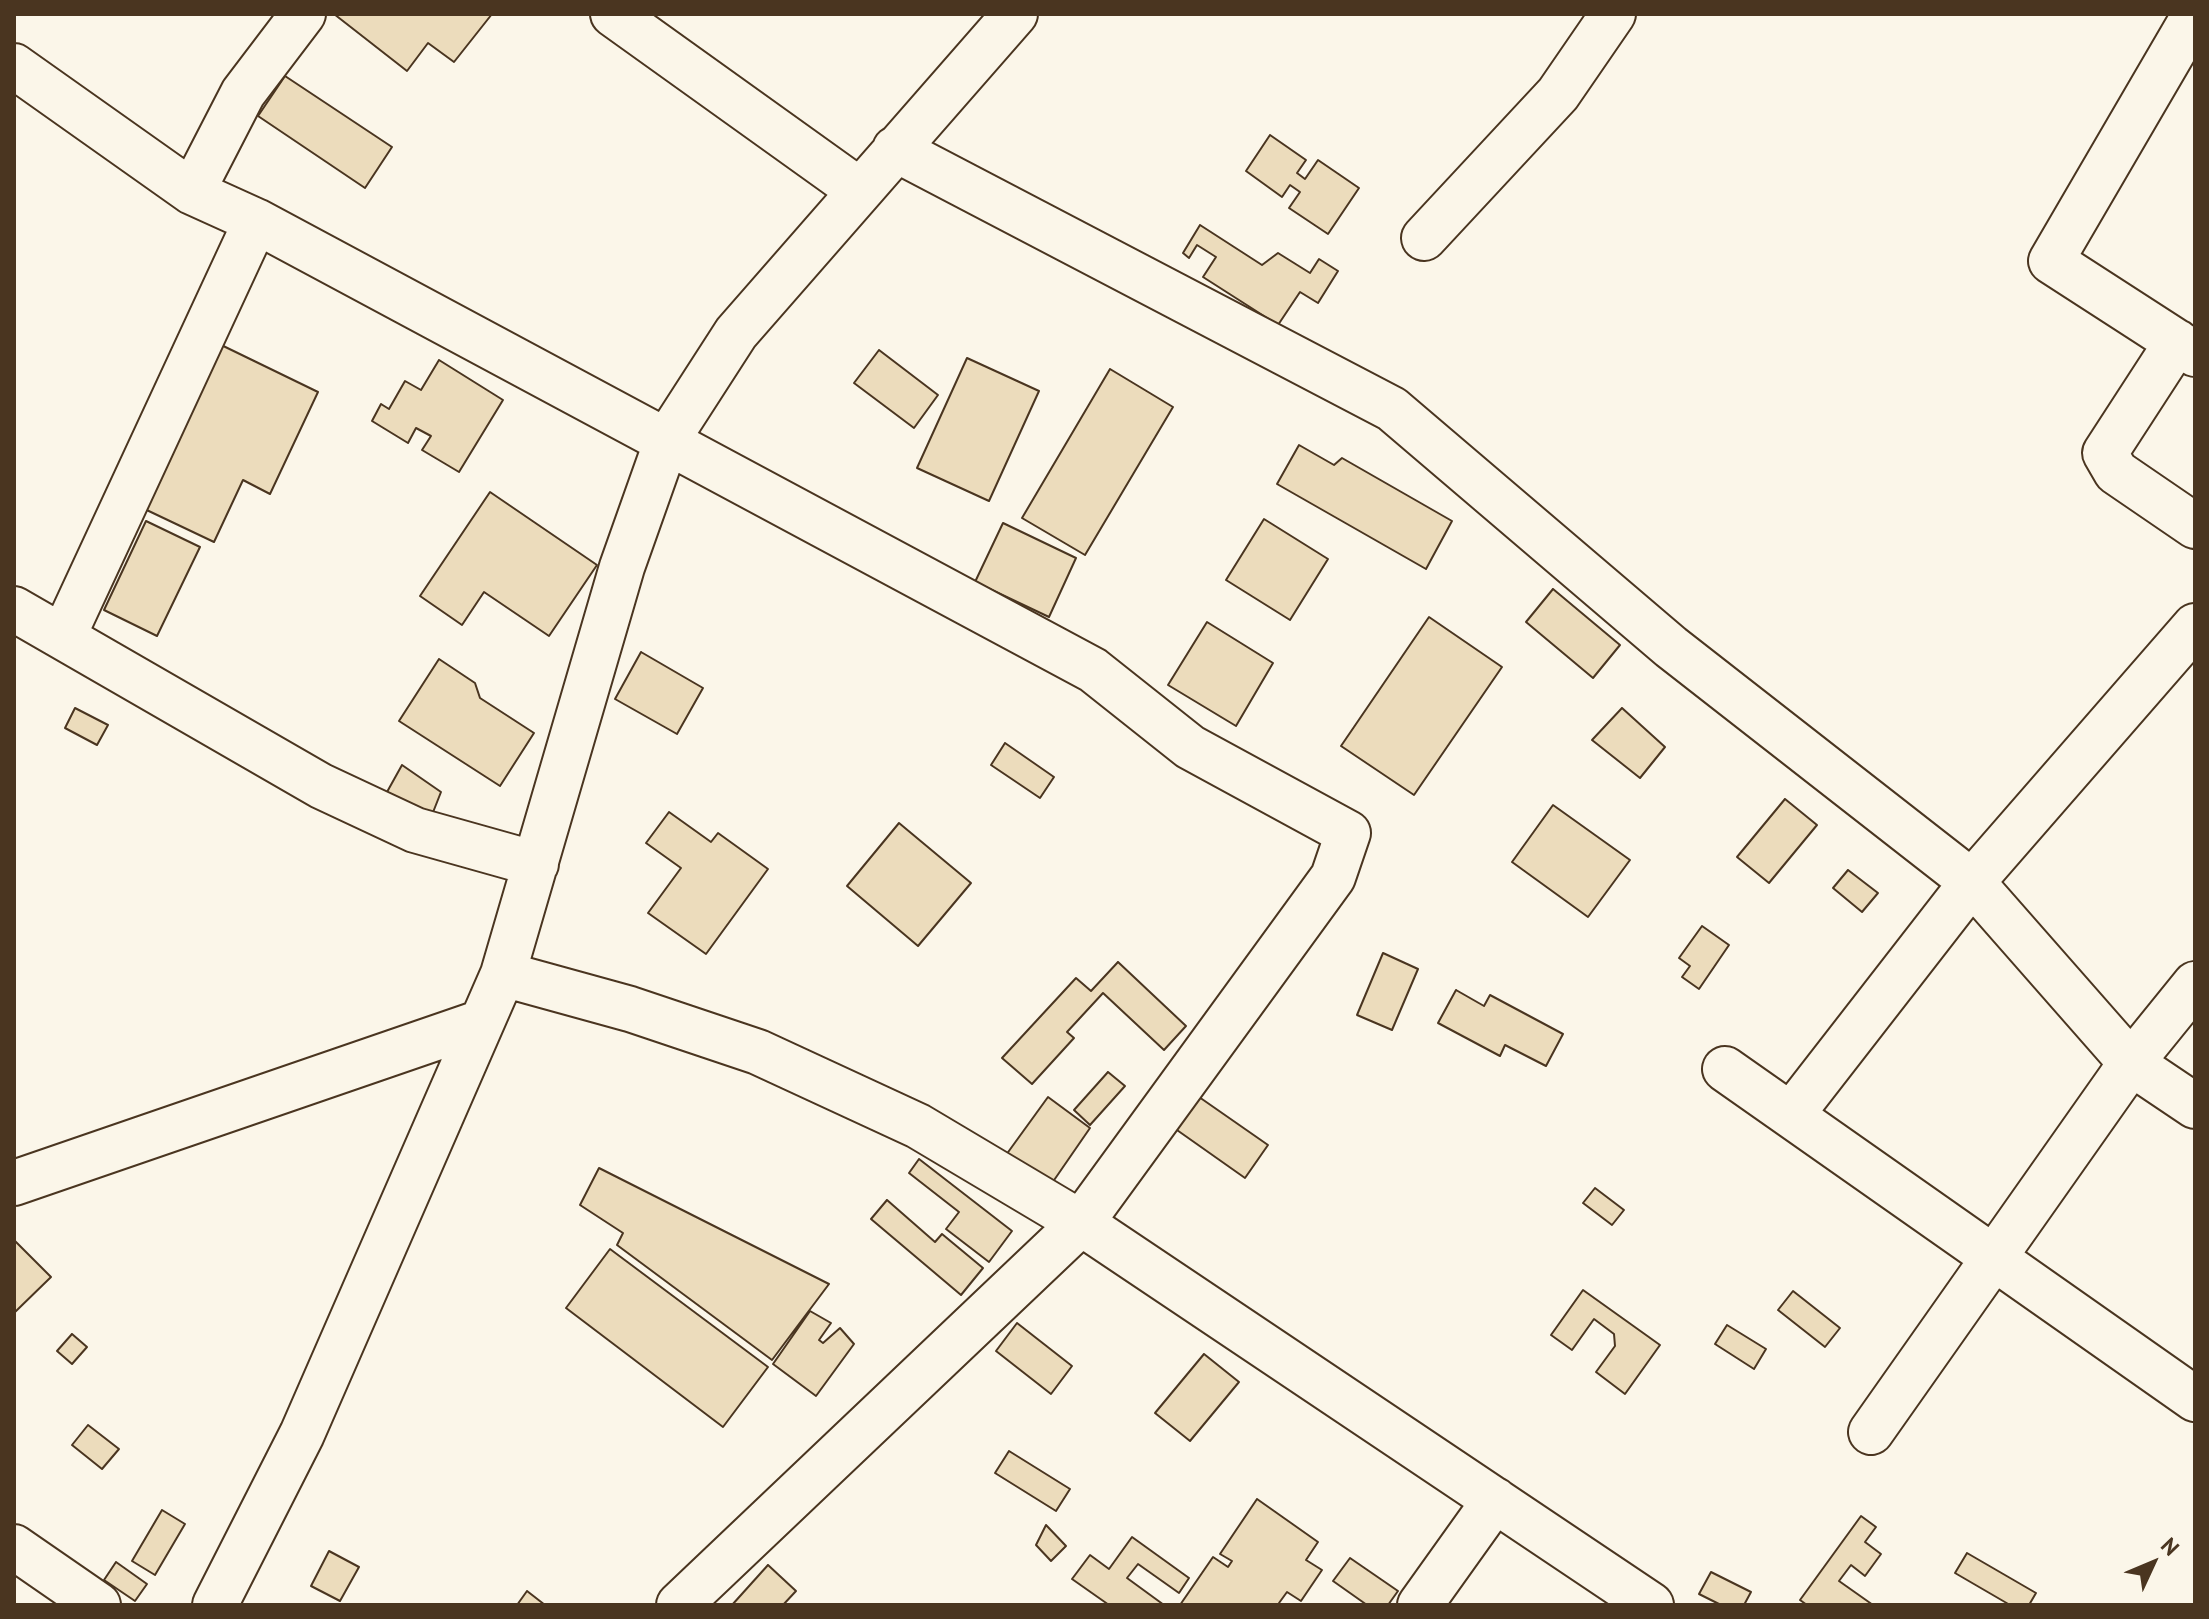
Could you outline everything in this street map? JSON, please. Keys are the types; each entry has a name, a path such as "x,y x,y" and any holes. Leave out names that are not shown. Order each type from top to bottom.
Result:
{"street":[{"path":"192,192 243,93 303,14"},
{"path":"613,14 860,191"},
{"path":"215,1605 302,1434 503,974 622,567 667,440 736,333 1015,14"},
{"path":"1424,238 1558,94 1613,14"},
{"path":"2195,14 2051,261 2186,348 2105,453 2116,472 2195,526"},
{"path":"14,66 192,192 256,221 1093,670 1190,747 1348,833 1333,877 1081,1223 679,1605"},
{"path":"895,149 1392,409 1671,647 1972,882 2131,1063 2195,1106"},
{"path":"63,637 256,221"},
{"path":"14,609 321,786 415,830 536,864"},
{"path":"1791,1115 1972,882 2195,626"},
{"path":"503,974 630,1009 758,1052 918,1126 1081,1223 1651,1605"},
{"path":"1871,1432 2131,1063 2195,984"},
{"path":"14,1183 482,1022"},
{"path":"1725,1069 2195,1399"},
{"path":"1420,1605 1495,1500"},
{"path":"14,1547 98,1605"}],"building":[{"path":"334,14 492,14 454,62 428,43 407,71"},
{"path":"285,76 392,147 365,188 258,116"},
{"path":"1270,135 1306,160 1297,173 1305,179 1318,160 1359,188 1328,234 1289,208 1300,192 1290,185 1282,197 1246,171"},
{"path":"1200,225 1262,265 1278,253 1310,273 1319,259 1338,271 1318,303 1300,292 1278,325 1203,277 1216,257 1197,245 1189,258 1183,253"},
{"path":"213,341 318,392 270,494 243,480 214,542 134,504"},
{"path":"879,350 938,395 914,428 854,383"},
{"path":"967,358 1039,391 989,501 917,468"},
{"path":"439,360 503,400 459,472 422,450 431,436 416,428 408,443 372,421 381,404 389,409 405,381 421,390"},
{"path":"1110,369 1173,407 1085,555 1022,518"},
{"path":"1299,445 1334,465 1342,458 1452,521 1426,569 1277,484"},
{"path":"490,492 597,565 549,636 484,592 462,625 420,596"},
{"path":"1264,519 1328,559 1290,620 1226,580"},
{"path":"146,521 200,547 157,636 104,610"},
{"path":"1003,523 1076,558 1049,617 975,582"},
{"path":"1553,589 1620,645 1593,678 1526,622"},
{"path":"1429,617 1502,667 1414,795 1341,746"},
{"path":"1207,622 1273,663 1236,726 1168,685"},
{"path":"641,652 703,688 677,734 615,699"},
{"path":"439,659 475,683 480,698 534,733 500,786 399,721"},
{"path":"75,708 108,725 97,745 65,728"},
{"path":"1622,708 1665,747 1640,778 1592,740"},
{"path":"1005,743 1054,777 1040,798 991,765"},
{"path":"402,765 441,792 428,825 382,801"},
{"path":"1785,799 1817,825 1769,883 1737,857"},
{"path":"1553,805 1630,860 1588,917 1512,862"},
{"path":"669,812 711,842 718,833 768,869 706,954 648,913 681,868 646,843"},
{"path":"899,823 971,883 918,946 847,886"},
{"path":"1848,870 1878,893 1862,912 1833,888"},
{"path":"1702,926 1729,945 1699,989 1682,977 1690,966 1679,958"},
{"path":"1383,953 1418,969 1392,1030 1357,1015"},
{"path":"1118,962 1186,1026 1164,1050 1103,993 1067,1032 1074,1038 1032,1084 1002,1058 1076,978 1091,991"},
{"path":"1456,990 1484,1006 1490,995 1563,1034 1546,1066 1505,1045 1500,1056 1438,1023"},
{"path":"1108,1072 1125,1086 1090,1125 1074,1110"},
{"path":"1189,1090 1268,1145 1245,1178 1167,1123"},
{"path":"1048,1097 1090,1128 1050,1186 1006,1155"},
{"path":"919,1159 1012,1231 989,1262 946,1229 959,1212 909,1173"},
{"path":"599,1168 829,1284 772,1360 617,1245 623,1233 580,1205"},
{"path":"1595,1188 1624,1210 1612,1225 1583,1203"},
{"path":"887,1200 935,1242 942,1234 983,1268 961,1295 871,1219"},
{"path":"14,1240 51,1277 14,1313"},
{"path":"610,1249 768,1367 723,1427 566,1308"},
{"path":"1583,1290 1660,1345 1625,1394 1596,1372 1615,1346 1614,1334 1594,1319 1572,1350 1551,1335"},
{"path":"1793,1291 1840,1328 1825,1347 1778,1310"},
{"path":"810,1311 831,1323 819,1340 823,1343 840,1328 854,1344 816,1396 773,1364"},
{"path":"1017,1323 1072,1366 1051,1394 996,1351"},
{"path":"1727,1325 1766,1349 1754,1369 1715,1344"},
{"path":"72,1334 87,1347 72,1364 57,1351"},
{"path":"1204,1354 1239,1382 1190,1441 1155,1413"},
{"path":"88,1425 119,1449 102,1469 72,1445"},
{"path":"1009,1451 1070,1489 1056,1511 995,1473"},
{"path":"1257,1499 1318,1542 1306,1560 1322,1570 1301,1601 1287,1592 1279,1603 1282,1605 1180,1605 1213,1557 1228,1567 1232,1561 1220,1554"},
{"path":"162,1510 185,1524 155,1575 132,1561"},
{"path":"1861,1516 1876,1527 1865,1542 1881,1554 1865,1576 1851,1565 1839,1581 1873,1605 1807,1605 1800,1600"},
{"path":"1046,1525 1066,1546 1051,1561 1036,1545"},
{"path":"1132,1537 1189,1578 1179,1593 1138,1564 1127,1578 1164,1605 1109,1605 1072,1579 1090,1555 1109,1569"},
{"path":"329,1551 359,1567 340,1601 311,1586"},
{"path":"1967,1553 2036,1593 2029,1605 2010,1605 1955,1573"},
{"path":"1350,1558 1398,1591 1388,1605 1367,1605 1333,1581"},
{"path":"116,1562 147,1584 135,1601 104,1580"},
{"path":"768,1565 796,1591 783,1605 732,1605"},
{"path":"1711,1572 1751,1592 1744,1605 1721,1605 1699,1594"},
{"path":"527,1591 545,1605 517,1605"}]}
